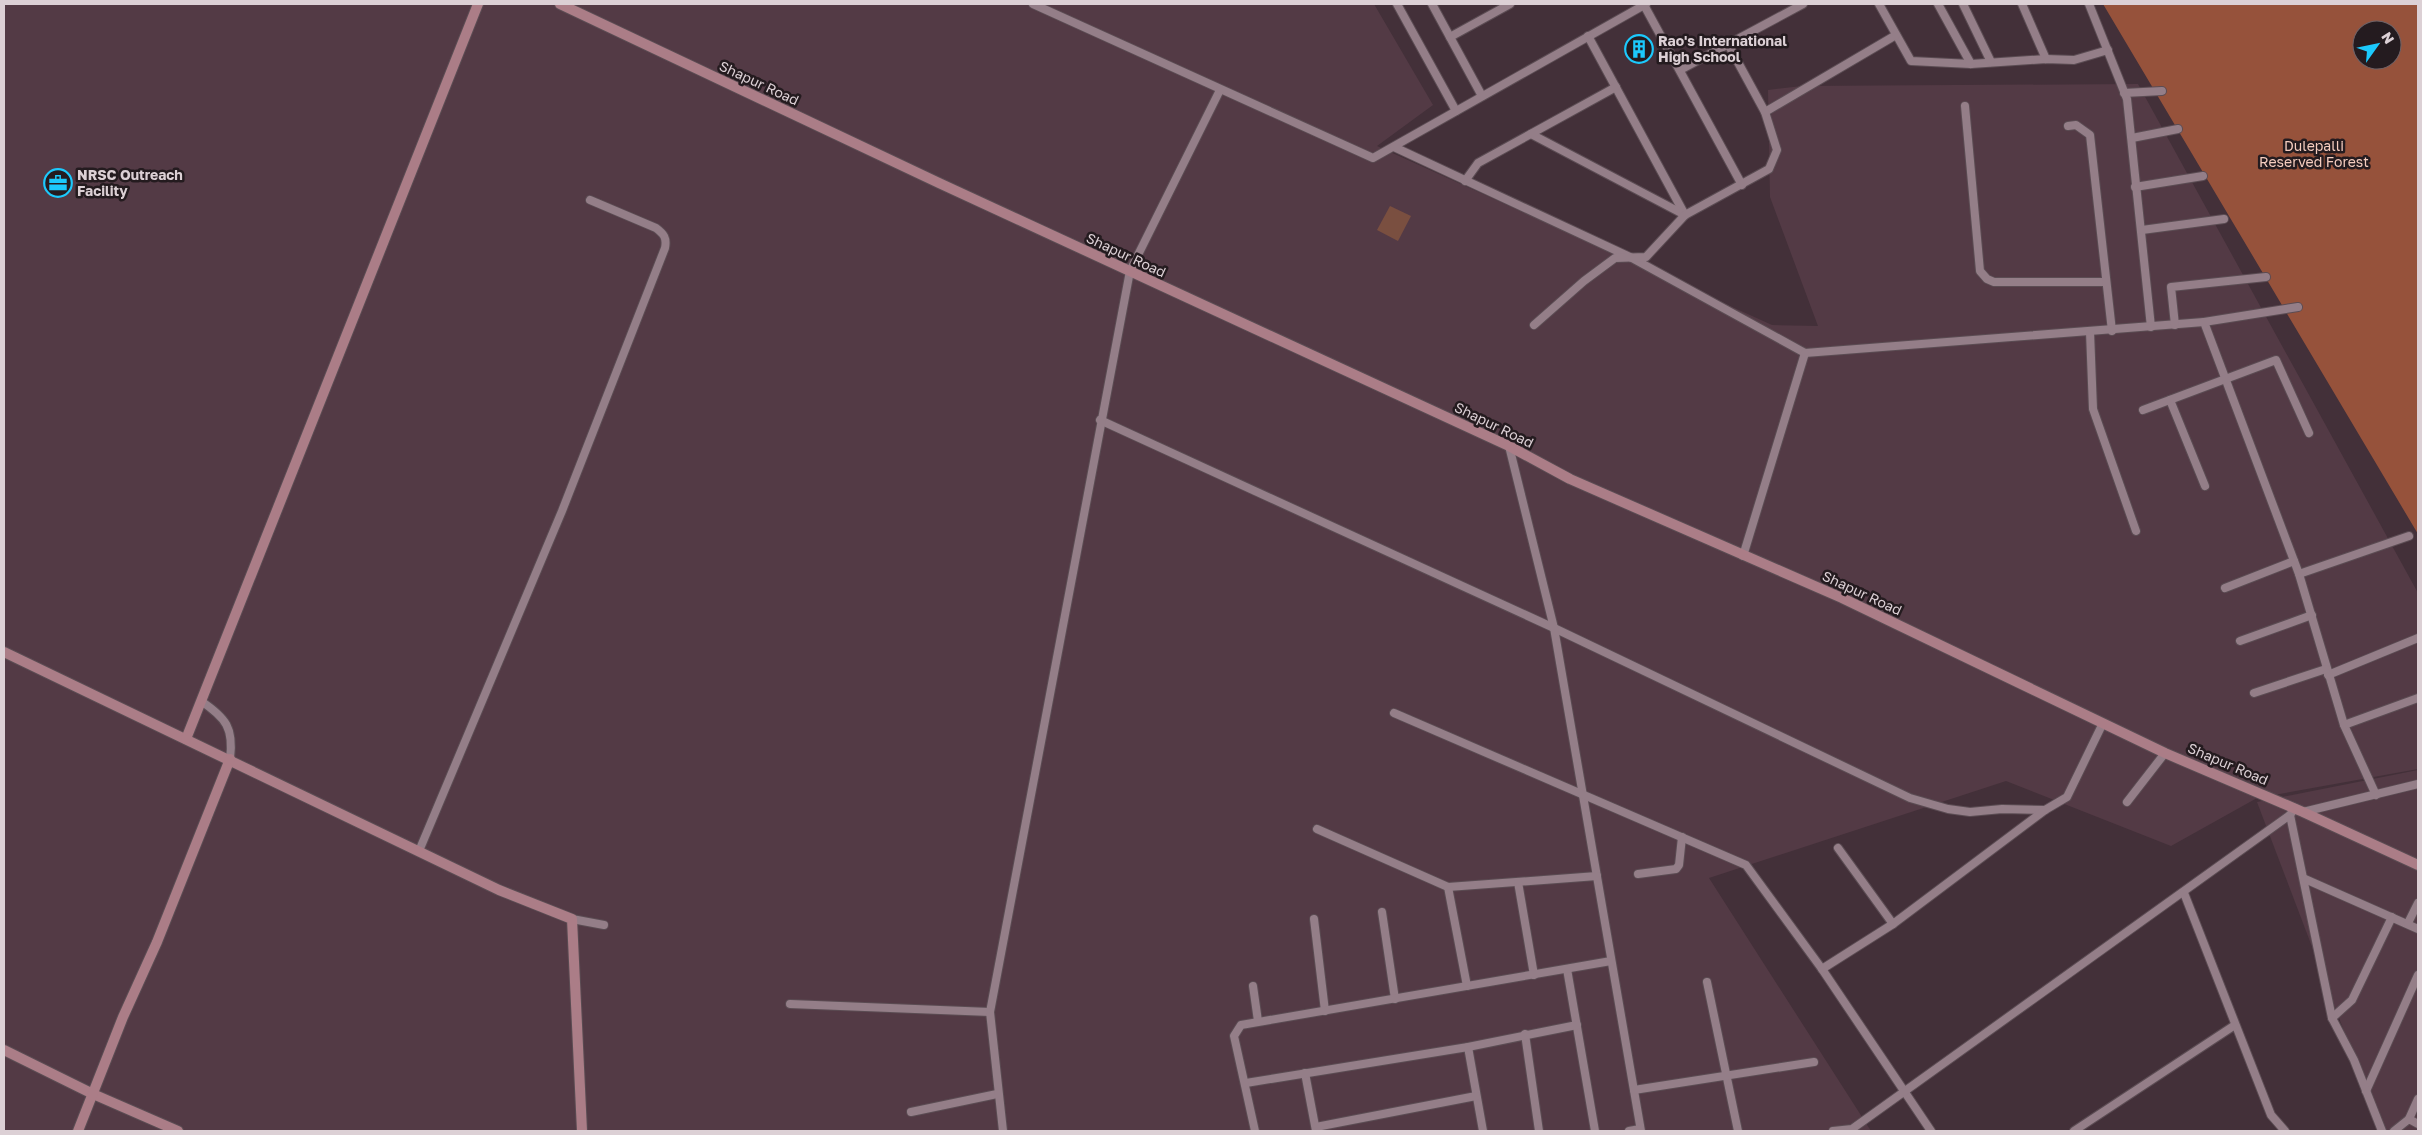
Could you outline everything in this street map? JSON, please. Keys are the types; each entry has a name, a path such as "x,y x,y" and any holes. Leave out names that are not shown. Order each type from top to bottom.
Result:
{"street":[{"path":"186,739 478,4"},
{"name":"Shapur Road","path":"560,4 1130,271 1510,446 1570,479 1842,598 2166,753 2418,865"},
{"path":"1033,4 1374,158 1645,4 1742,185"},
{"path":"1397,4 1456,111"},
{"path":"1432,4 1482,96"},
{"path":"1450,37 1497,7 1510,4"},
{"path":"1680,70 1803,4"},
{"path":"1879,4 1911,61 1971,64 2046,59 2074,60 2108,50"},
{"path":"1938,4 1971,64"},
{"path":"1963,4 1991,62"},
{"path":"2022,4 2046,59"},
{"path":"2090,4 2124,93 2132,138 2135,187 2142,230 2151,326"},
{"path":"1766,112 1896,35"},
{"path":"1588,36 1685,215"},
{"path":"1534,325 1584,281 1615,258 1646,257 1685,215 1769,169 1777,150 1766,112 1728,44"},
{"path":"1465,181 1478,163 1616,87"},
{"path":"1003,1131 997,1094 990,1012 1100,420 1130,271 1220,90"},
{"path":"2124,93 2162,91"},
{"path":"1965,106 1980,271 1987,279 1994,282 2105,282"},
{"path":"2068,126 2076,125 2090,135 2112,331"},
{"path":"2132,138 2178,129"},
{"path":"1531,134 1685,215"},
{"path":"1394,146 1632,258 1806,353 2112,331 2204,322 2298,307"},
{"path":"2135,187 2203,176"},
{"path":"419,851 562,510 665,248 667,240 663,233 656,228 590,200"},
{"path":"2142,230 2224,219"},
{"path":"2175,325 2171,287 2266,277"},
{"path":"2204,322 2299,574 2344,725 2376,795"},
{"path":"2090,332 2093,410 2136,531"},
{"path":"1743,556 1806,353"},
{"path":"2144,410 2276,360 2309,432"},
{"path":"2170,400 2205,486"},
{"path":"1100,420 1554,628 1910,798 1948,809 1970,812 2002,809 2045,810"},
{"path":"1510,446 1554,628 1612,961 1641,1130 1629,1131"},
{"path":"2299,574 2409,536"},
{"path":"2225,588 2294,561"},
{"path":"2240,641 2312,615"},
{"path":"2254,693 2327,672 2418,638"},
{"path":"4,652 499,890 572,919 604,925"},
{"path":"2344,725 2418,698"},
{"path":"78,1131 123,1016 157,942 230,759 232,742 230,731 217,712 201,701"},
{"path":"1394,713 1746,865 1822,969 1931,1131"},
{"path":"1822,969 1893,924 2045,810 2067,797 2103,723"},
{"path":"2127,802 2166,753"},
{"path":"1833,1131 1852,1129 2296,812 2418,784"},
{"path":"2296,812 2305,879 2332,1018 2354,1060 2382,1131"},
{"path":"1317,830 1448,887 1597,876"},
{"path":"1638,874 1676,869 1679,865 1682,837"},
{"path":"1838,848 1893,924"},
{"path":"2305,879 2418,929"},
{"path":"1518,882 1534,975"},
{"path":"1448,887 1467,986"},
{"path":"2184,893 2271,1115 2285,1131"},
{"path":"2408,924 2418,903"},
{"path":"1382,912 1395,999"},
{"path":"2332,1018 2352,1000 2392,917"},
{"path":"572,919 582,1131"},
{"path":"1314,919 1325,1011"},
{"path":"1255,1131 1246,1083 1234,1036 1236,1030 1241,1025 1612,961"},
{"path":"1567,969 1594,1131"},
{"path":"2366,1091 2418,975"},
{"path":"1707,982 1738,1131"},
{"path":"1253,986 1258,1021"},
{"path":"790,1004 990,1012"},
{"path":"1246,1083 1468,1047 1577,1025"},
{"path":"2074,1131 2235,1025"},
{"path":"1525,1034 1539,1131"},
{"path":"1468,1047 1483,1131"},
{"path":"4,1050 93,1094 178,1131"},
{"path":"1634,1090 1728,1077 1814,1062"},
{"path":"1305,1073 1316,1129 1476,1096"},
{"path":"911,1112 997,1094"},
{"path":"2394,1131 2409,1120 2418,1099"},
{"path":"2409,1120 2418,1124"}],"shaded area":[{"path":"4,4 1374,4 1433,105 1377,146 1772,325 1818,326 1770,197 1768,90 1802,86 2138,84 2418,593 2418,769 2257,798 2171,846 2006,781 1709,878 1871,1131 4,1131"},
{"path":"1390,206 1411,216 1398,241 1377,230"},
{"path":"2418,770 2418,1131 2382,1131 2257,802"}],"green space":[{"name":"Dulepalli Reserved Forest","path":"2103,4 2418,4 2418,534"}],"place":[{"name":"Rao's International High School","path":"1639,49"},
{"name":"NRSC Outreach Facility","path":"58,183"}]}
